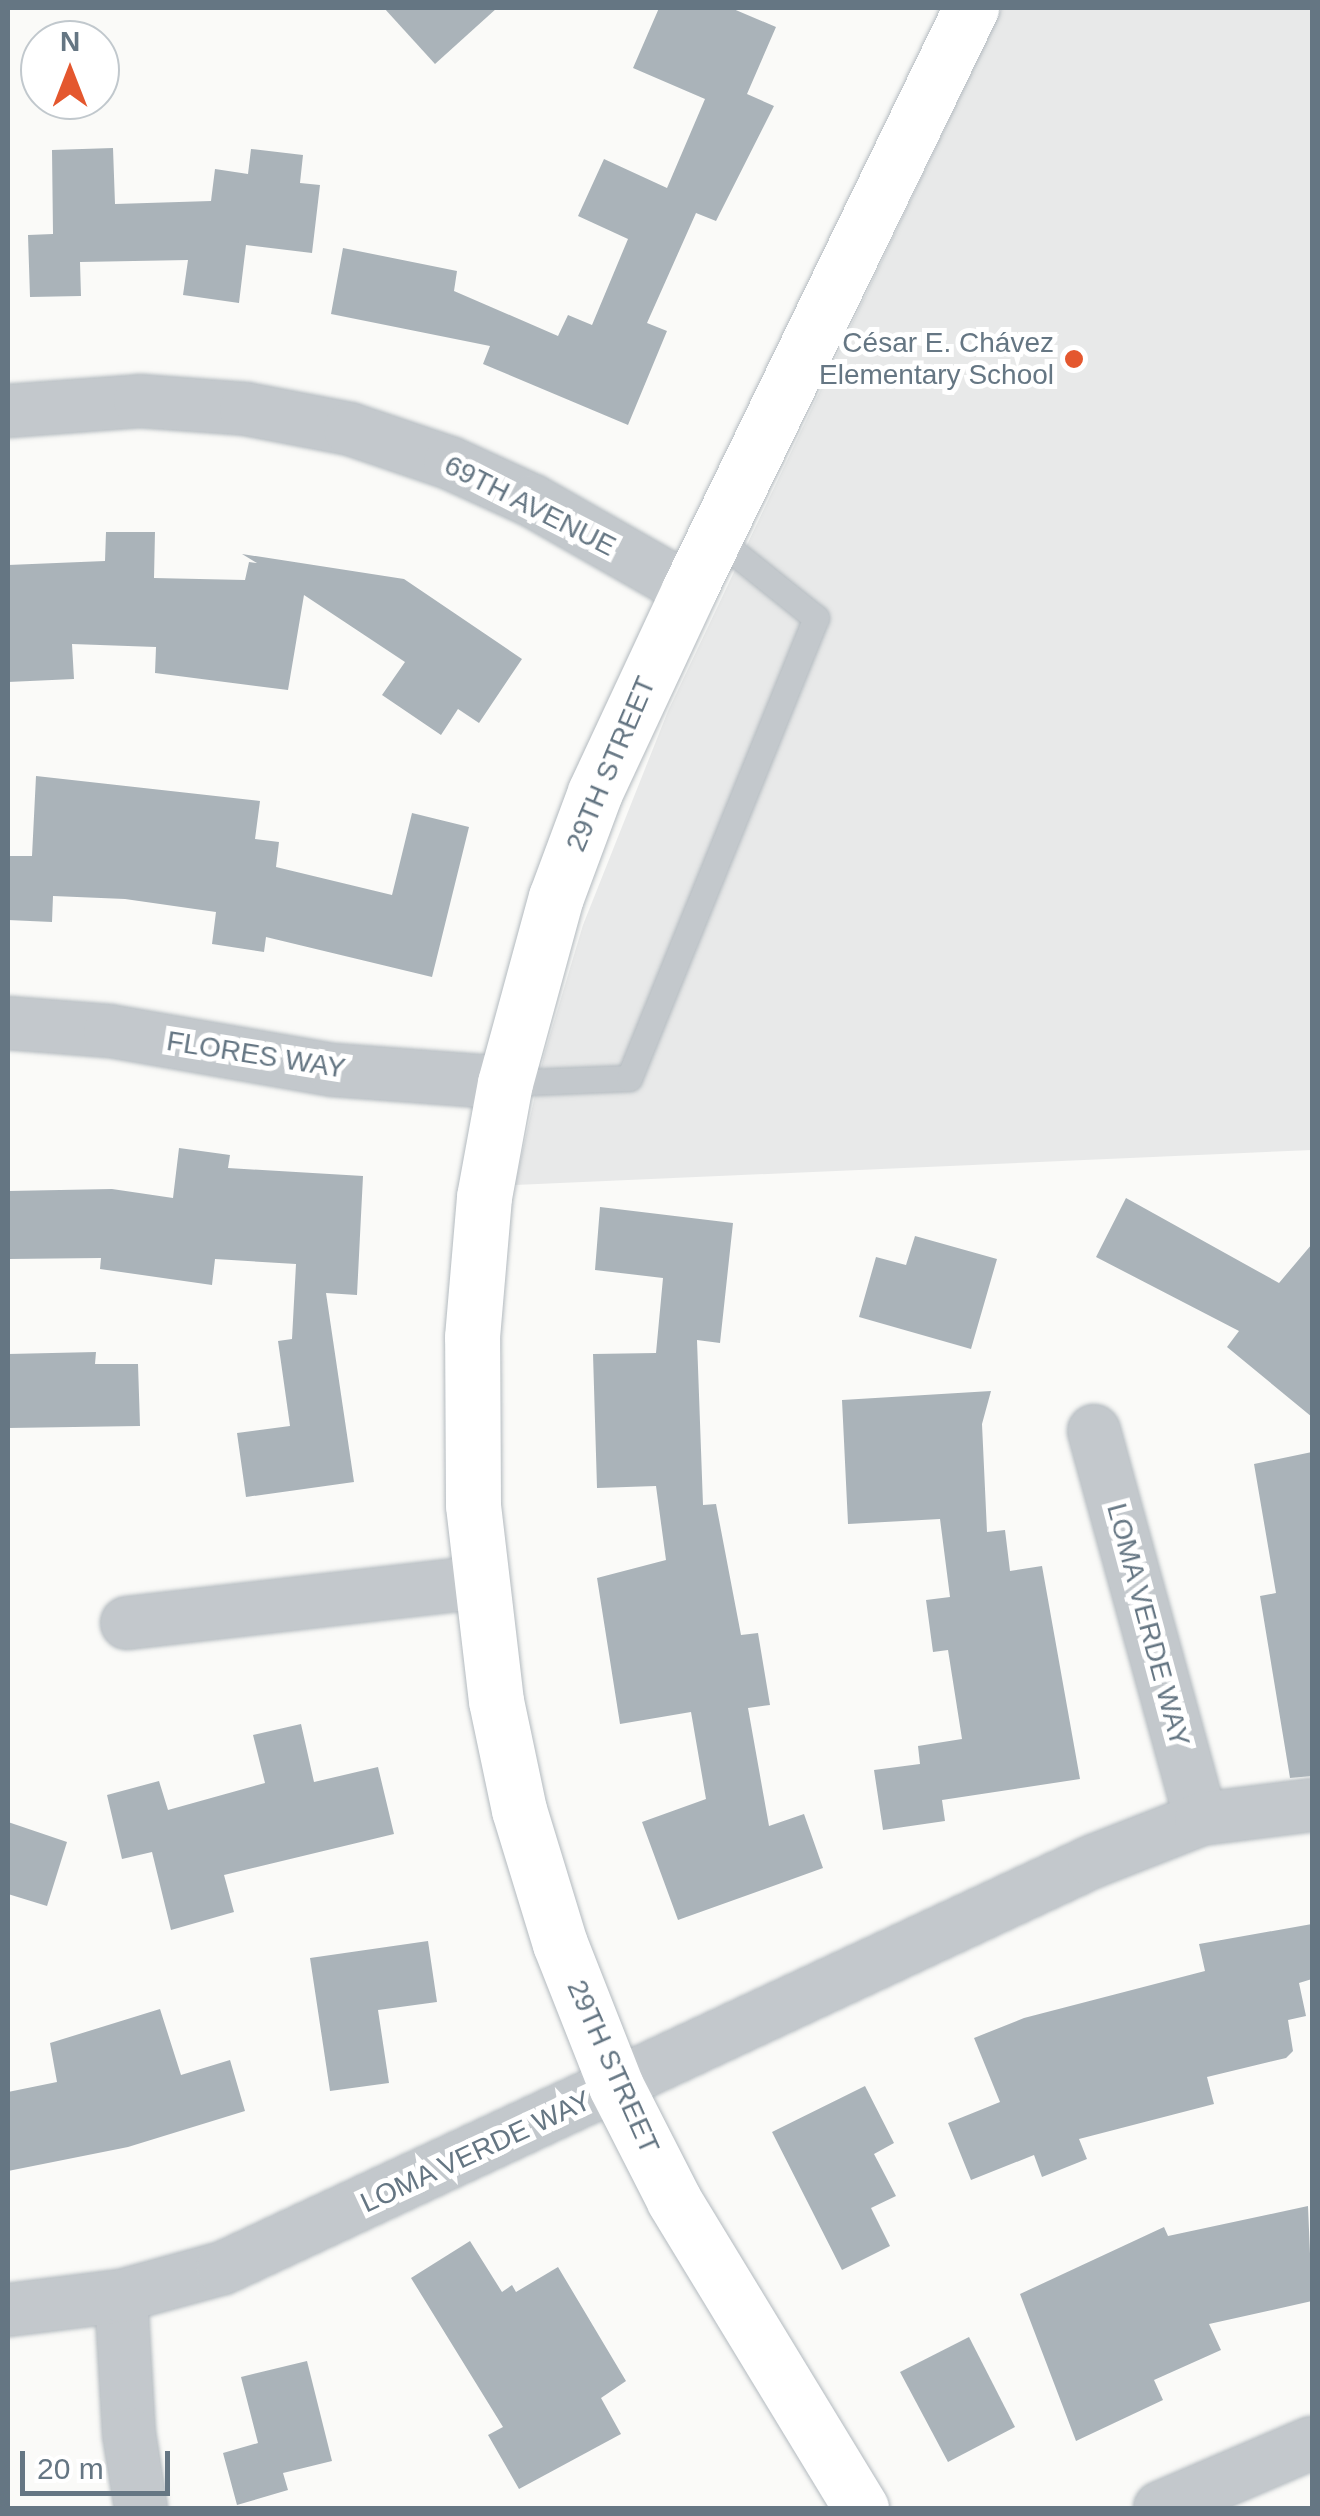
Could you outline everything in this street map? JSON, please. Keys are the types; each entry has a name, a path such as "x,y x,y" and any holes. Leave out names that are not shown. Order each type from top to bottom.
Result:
{"street":[{"name":"29TH STREET","path":"861,2508 674,2200 616,2086 560,1944 519,1810 479,1582 472,1337 484,1198 505,1082 569,862 690,590 971,8"},
{"name":"69TH AVENUE","path":"8,411 140,401 246,409 350,429 533,501 690,590"},
{"name":"FLORES WAY","path":"8,1023 110,1032 334,1070 505,1082"},
{"name":"LOMA VERDE WAY","path":"1094,1432 1201,1819"},
{"path":"126,1624 479,1582"},
{"name":"LOMA VERDE WAY","path":"8,2310 121,2296 223,2268 302,2235 1094,1861 1201,1819 1312,1805"},
{"path":"121,2296 128,2434 141,2508"},
{"path":"1160,2508 1312,2443"}],"lane":[{"path":"505,1082 629,1078 816,618 715,537"}],"shaded area":[{"name":"César E. Chávez Elementary School","path":"1002,8 1312,8 1312,1150 515,1185 544,1055 583,925 668,711"}],"building":[{"path":"384,8 497,8 435,64"},
{"path":"659,8 731,8 776,27 747,94 774,106 716,221 696,213 647,323 667,331 628,425 483,364 490,346 331,314 343,248 457,271 454,291 558,336 568,315 592,325 628,239 578,216 604,159 667,188 705,99 633,68"},
{"path":"113,148 115,204 211,201 215,169 248,174 251,149 303,155 300,183 320,185 312,253 246,245 239,303 183,295 188,260 80,262 81,296 30,297 28,235 53,234 52,150"},
{"path":"106,532 155,532 154,578 245,580 249,562 257,563 242,554 404,579 522,659 479,723 458,709 441,735 382,695 405,662 304,595 288,690 155,673 156,647 72,644 74,679 8,682 8,565 105,561"},
{"path":"36,776 260,801 255,839 279,842 276,867 392,895 412,813 469,827 432,977 266,937 264,952 212,944 216,912 125,899 53,896 52,922 8,920 8,856 32,856"},
{"path":"179,1148 230,1155 228,1168 363,1176 357,1295 326,1293 354,1482 246,1497 237,1433 290,1426 278,1341 292,1339 296,1264 215,1259 212,1285 100,1269 101,1258 8,1259 8,1191 112,1189 173,1198"},
{"path":"1126,1198 1279,1283 1312,1244 1312,1417 1227,1347 1239,1331 1096,1257"},
{"path":"600,1207 733,1223 720,1343 697,1340 703,1505 716,1504 741,1635 758,1633 770,1705 748,1708 769,1826 804,1814 823,1868 678,1920 642,1822 706,1799 691,1712 620,1724 597,1578 666,1560 656,1486 597,1488 593,1354 656,1353 663,1278 595,1270"},
{"path":"915,1236 997,1259 971,1349 859,1317 876,1257 906,1265"},
{"path":"96,1352 95,1364 138,1364 140,1426 8,1428 8,1354"},
{"path":"991,1391 982,1424 987,1532 1005,1530 1010,1571 1042,1566 1080,1779 942,1800 945,1821 883,1830 874,1770 920,1764 918,1746 962,1739 948,1650 933,1652 926,1600 950,1597 940,1519 848,1524 842,1400"},
{"path":"1312,1452 1312,1776 1290,1778 1260,1596 1276,1593 1254,1464"},
{"path":"301,1724 314,1782 378,1767 394,1834 224,1875 234,1912 171,1930 152,1852 122,1859 107,1795 159,1781 168,1810 265,1783 253,1735"},
{"path":"8,1822 67,1842 47,1906 8,1894"},
{"path":"1312,1924 1312,1979 1299,1983 1306,2016 1288,2020 1293,2051 1286,2058 1207,2077 1214,2104 1079,2139 1087,2159 1042,2177 1034,2155 971,2180 948,2123 1000,2102 974,2038 1024,2018 1205,1971 1199,1944"},
{"path":"428,1941 437,2002 378,2010 389,2083 330,2091 310,1958"},
{"path":"160,2009 181,2075 230,2060 245,2111 128,2147 8,2171 8,2092 57,2082 50,2043"},
{"path":"865,2086 894,2143 874,2154 896,2196 871,2208 890,2246 842,2270 772,2132"},
{"path":"1308,2206 1312,2301 1209,2324 1221,2350 1154,2380 1163,2400 1076,2441 1020,2294 1164,2227 1168,2236"},
{"path":"470,2241 502,2292 512,2285 516,2292 558,2267 626,2381 601,2398 621,2434 519,2489 488,2435 503,2427 411,2278"},
{"path":"969,2337 1015,2427 948,2462 900,2372"},
{"path":"307,2361 332,2461 283,2473 288,2490 237,2505 223,2453 258,2443 241,2377"}],"place":[{"name":"César E. Chávez Elementary School","path":"1074,359"}]}
